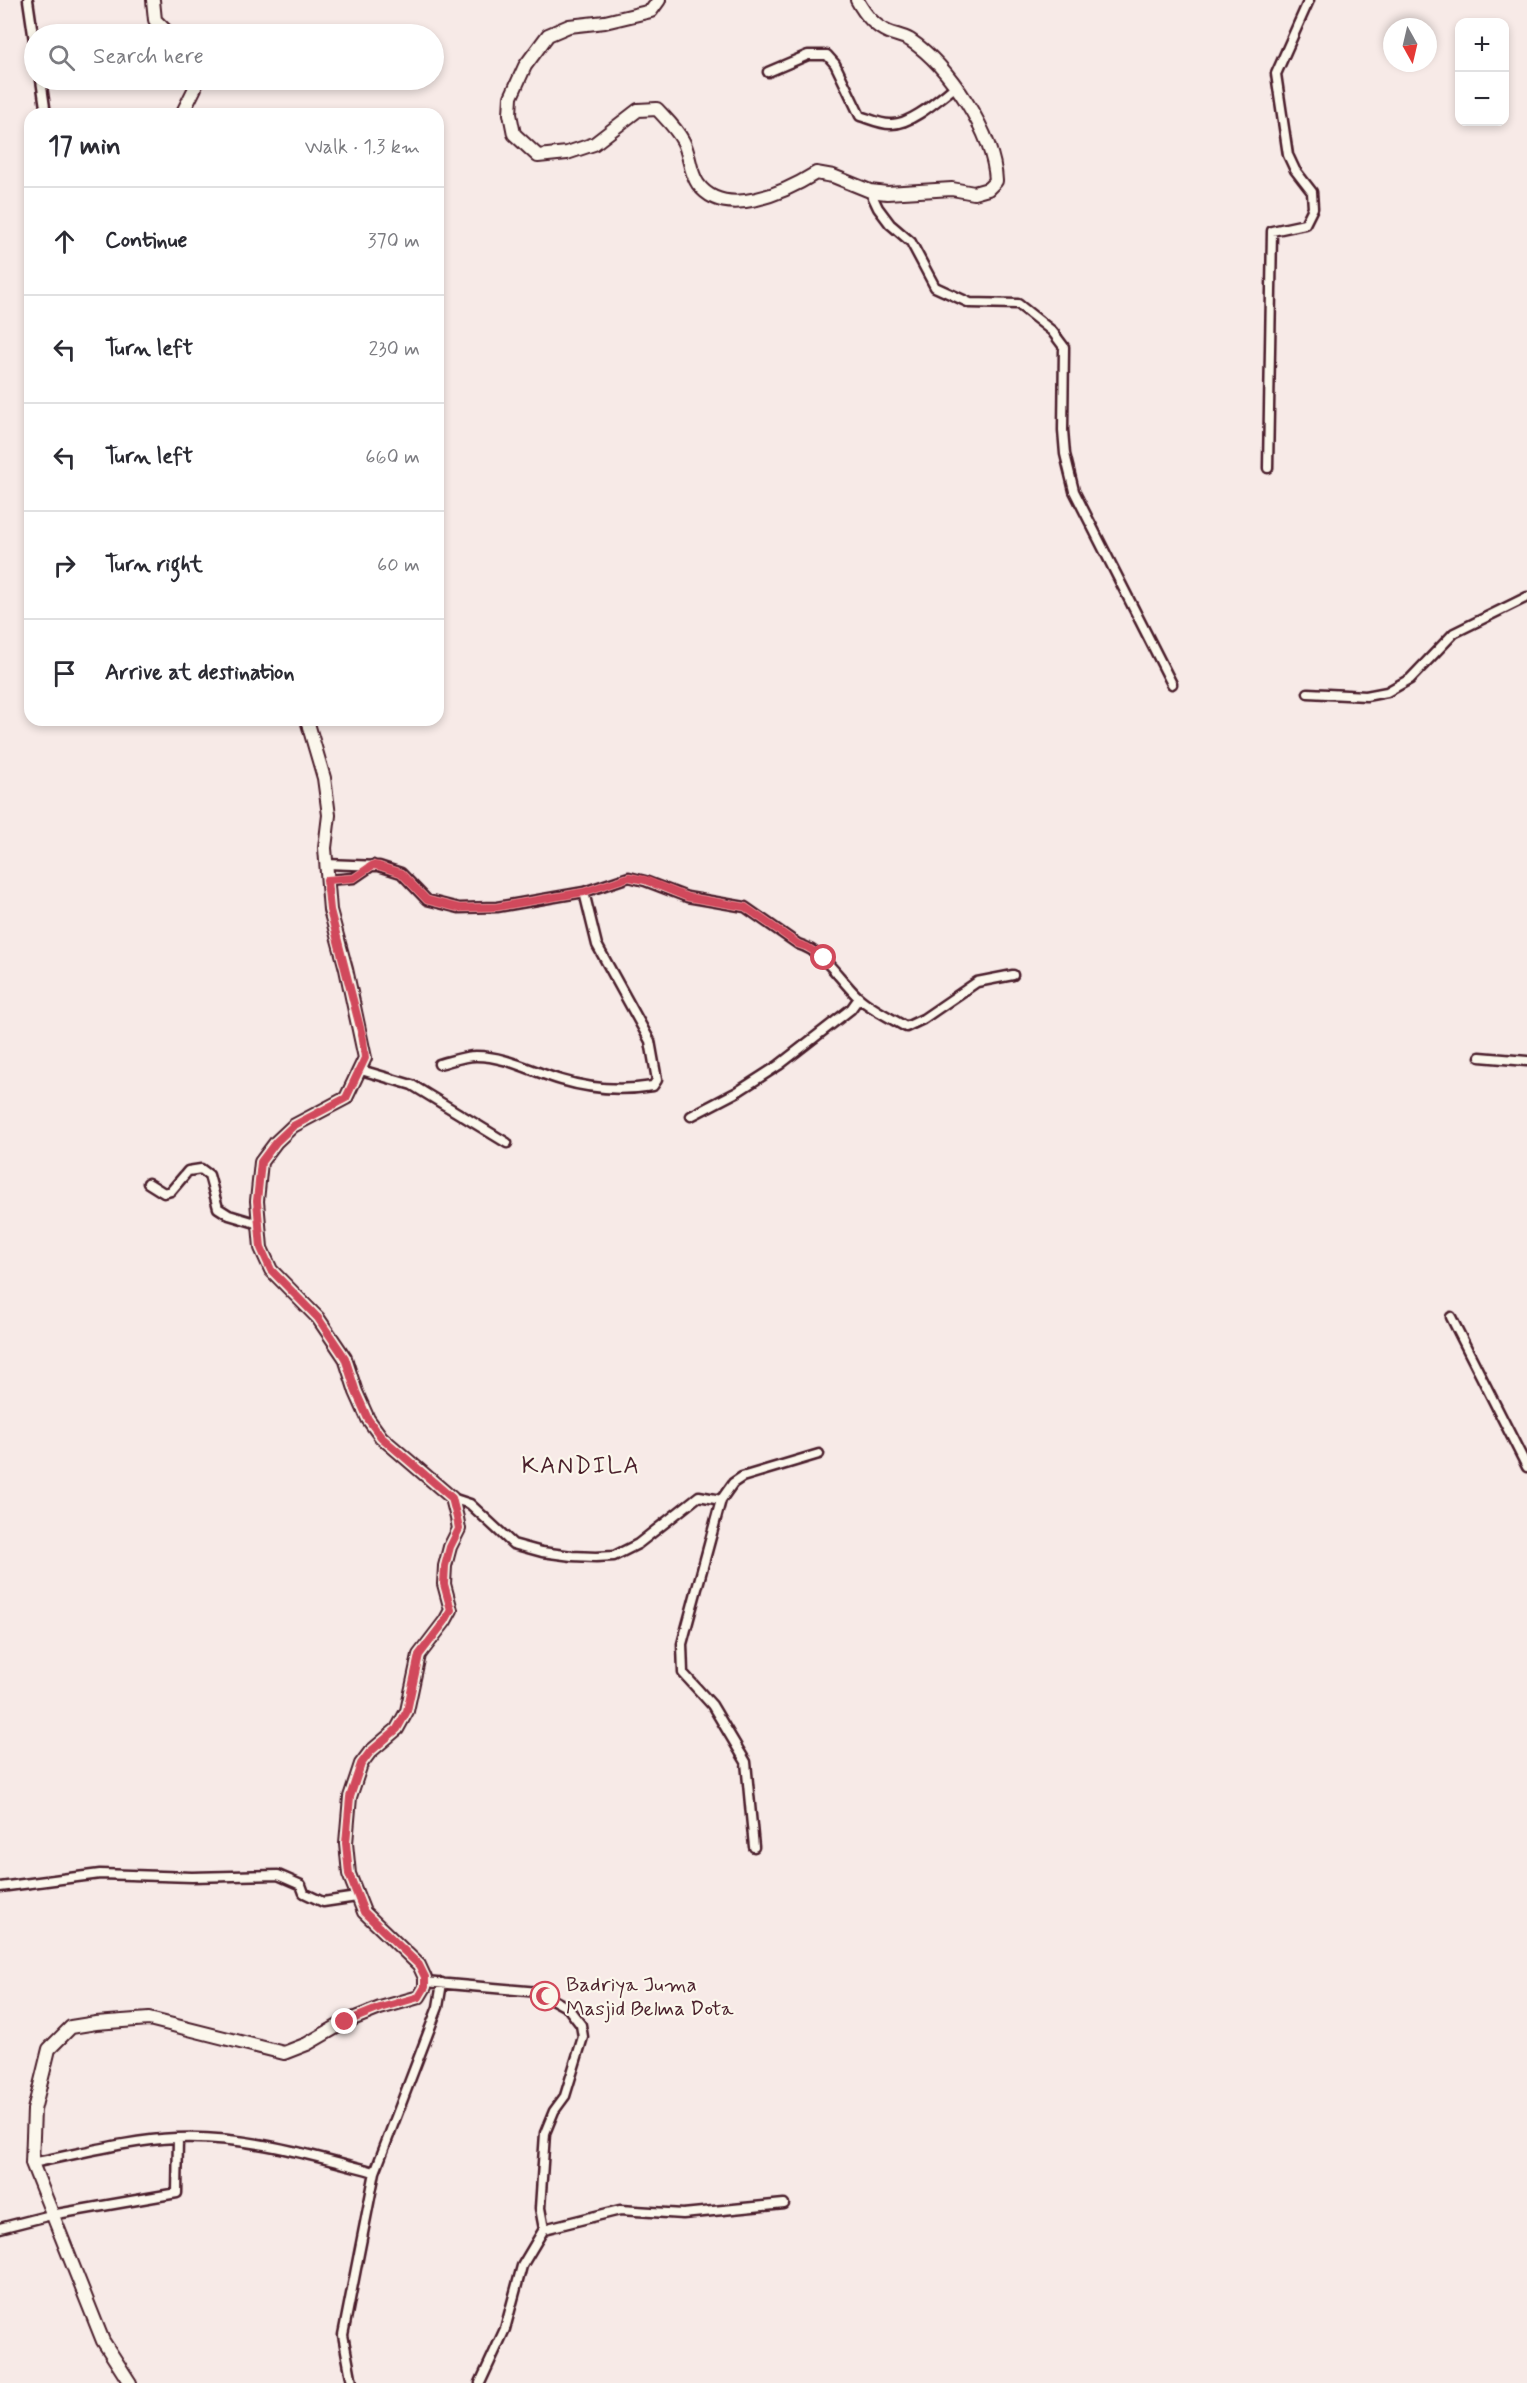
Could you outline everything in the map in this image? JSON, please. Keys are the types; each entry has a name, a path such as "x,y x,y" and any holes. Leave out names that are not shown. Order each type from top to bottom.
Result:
{"main road":[{"path":"153,0 155,20 159,24"},
{"path":"659,0 651,10 605,22 570,26 548,35 525,66 511,97 510,114 514,134 527,147 538,156 567,153 594,144 638,110 657,109 683,141 699,184 711,195 724,200 738,202 762,198 795,186 816,173 833,176 870,191 887,193 952,189 974,193 988,189 996,181 996,164 967,100 937,62 907,38 885,31 866,16 857,0"},
{"path":"185,108 194,90"},
{"path":"130,2383 103,2342 32,2163 34,2110 49,2049 71,2027 149,2019 284,2053 307,2044 363,2015 419,1997 425,1982 419,1965 364,1912 349,1874 346,1843 350,1797 361,1764 370,1752 397,1729 407,1711 419,1655 451,1610 444,1584 445,1566 450,1547 459,1529 452,1498 381,1437 368,1419 345,1358 318,1318 271,1270 261,1248 257,1201 261,1162 276,1142 293,1126 346,1098 365,1058 363,1039 330,910 325,848 329,815 324,778 309,726"}],"street":[{"path":"28,0 32,24"},
{"path":"1268,468 1272,231 1305,224 1313,208 1312,192 1295,170 1288,155 1276,74 1309,0"},
{"path":"768,72 808,55 827,55 835,64 861,116 892,124 905,121 956,86"},
{"path":"42,90 45,108"},
{"path":"870,191 884,216 911,242 935,287 970,303 1018,304 1052,330 1064,347 1063,430 1065,454 1074,491 1172,684"},
{"path":"1308,693 1366,696 1388,692 1410,679 1454,633 1527,597"},
{"path":"326,864 373,865 401,873 427,900 459,908 497,907 584,892 629,877 645,880 687,897 745,907 798,944 824,958 859,998 906,1027 923,1019 977,982 1013,975"},
{"path":"327,880 354,878 373,865"},
{"path":"439,1064 476,1056 523,1065 560,1080 586,1086 628,1090 653,1086 657,1080 650,1041 597,945 584,892"},
{"path":"691,1116 737,1092 779,1065 851,1009 859,998"},
{"path":"1480,1056 1527,1061"},
{"path":"361,1070 412,1085 507,1143"},
{"path":"148,1183 164,1193 171,1191 188,1171 201,1169 209,1174 218,1208 229,1215 259,1224"},
{"path":"1451,1317 1527,1467"},
{"path":"754,1847 746,1762 712,1705 683,1672 682,1644 721,1500 733,1483 742,1477 819,1454"},
{"path":"452,1498 470,1504 513,1544 542,1551 596,1557 614,1556 638,1544 699,1496 721,1500"},
{"path":"0,1887 100,1874 192,1877 278,1875 301,1885 304,1893 324,1902 357,1897"},
{"path":"425,1982 539,1992 568,2007 581,2025 583,2037 565,2096 554,2111 545,2133 540,2208 544,2229 522,2266 505,2329 480,2383"},
{"path":"352,2383 343,2335 375,2172 438,2007 442,1983"},
{"path":"32,2163 147,2140 178,2138 262,2143 375,2172"},
{"path":"0,2228 51,2215 177,2193 178,2138"},
{"path":"544,2229 620,2210 683,2214 784,2204"}],"place":[{"name":"Badriya Juma Masjid Belma Dota","path":"545,1996"}],"district":[{"name":"KANDILA","path":"581,1465"}],"route":[{"path":"345,2022 380,2008 419,1997 425,1987 425,1977 419,1965 364,1912 349,1874 346,1843 350,1797 361,1764 370,1752 387,1740 397,1729 407,1711 419,1655 451,1610 444,1584 445,1566 450,1547 459,1529 452,1498 381,1437 368,1419 345,1358 331,1341 318,1318 271,1270 261,1248 257,1201 261,1162 276,1142 293,1126 346,1098 365,1058 363,1039 330,910 327,880 354,878 373,865 379,866 401,873 427,900 459,908 497,907 584,892 629,877 645,880 687,897 745,907 798,944 824,958"}]}
